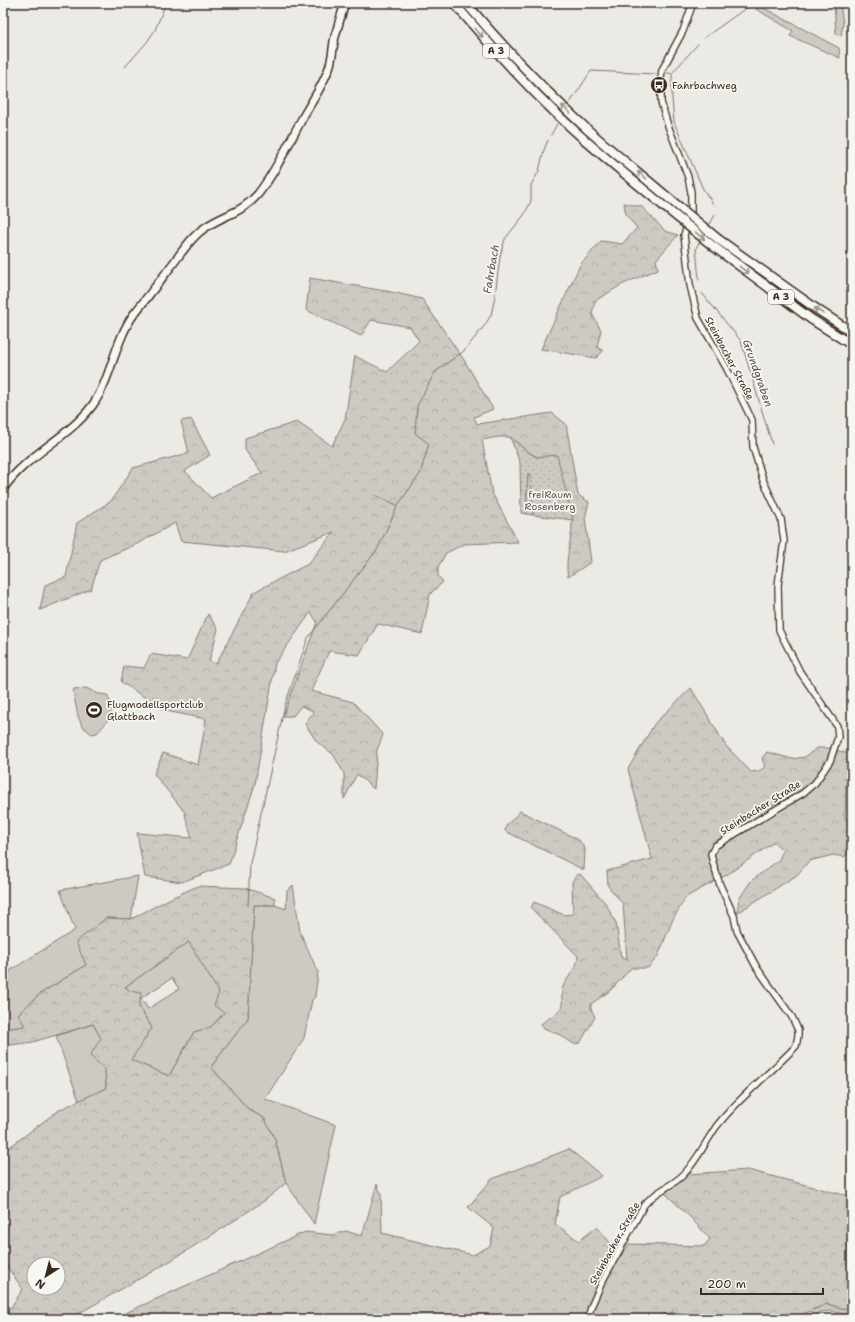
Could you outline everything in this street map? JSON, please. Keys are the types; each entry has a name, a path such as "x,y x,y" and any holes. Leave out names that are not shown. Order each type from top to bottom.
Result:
{"highway":[{"name":"A 3","path":"454,3 489,45 540,97 584,139 666,208 715,243 852,332"},
{"name":"A 3","path":"466,3 496,38 543,87 589,130 672,200 715,243 811,319 852,345"}],"main road":[{"path":"3,490 10,478 24,464 71,428 92,405 100,394 119,343 129,323 189,242 206,227 233,214 250,202 265,184 323,81 330,65 339,20 345,3"}],"street":[{"name":"Steinbacher Straße","path":"588,1319 591,1307 602,1282 644,1204 660,1190 667,1188 682,1175 696,1159 717,1127 796,1046 798,1030 792,1017 757,968 737,931 734,916 720,886 711,854 714,846 803,793 815,783 830,761 838,737 837,726 800,672 779,630 778,585 784,541 781,519 763,480 753,447 752,420 727,369 698,318 690,285 684,235 691,215 691,192 688,177 667,123 661,102 661,93 662,70 683,31 693,3"}],"green space":[{"path":"834,3 840,3 843,24 841,36 836,34"},
{"path":"760,6 839,48 840,58 790,36 793,31 756,9"},
{"path":"624,203 642,207 665,231 678,235 656,260 658,269 621,285 595,301 592,314 601,330 597,347 603,351 596,358 541,349 580,265 601,241 622,244 637,228 626,215"},
{"path":"310,278 422,299 464,360 493,409 474,417 477,424 552,413 566,424 578,495 589,502 585,518 591,562 568,577 567,562 573,520 537,457 528,452 510,437 498,437 482,440 492,493 518,542 464,544 446,553 438,567 438,576 443,582 430,594 422,634 378,624 359,655 329,651 311,691 353,702 383,735 377,750 374,789 357,774 344,799 344,773 333,754 317,742 305,724 313,711 301,706 293,716 283,716 317,622 311,612 275,663 255,784 229,864 182,882 145,877 137,833 192,838 184,811 154,774 163,753 198,765 206,719 166,711 121,682 124,666 144,668 151,654 187,660 208,614 218,629 209,661 216,664 254,592 308,564 334,532 284,551 181,541 175,523 137,544 100,560 91,589 40,610 45,585 66,577 77,523 111,501 133,468 189,453 181,421 191,419 210,455 185,471 211,498 262,473 245,450 245,438 297,422 332,446 345,419 355,356 387,372 419,341 410,327 371,320 361,336 306,310"},
{"name":"freiRaum Rosenberg","path":"510,437 536,457 557,455 573,520 533,515 531,476 528,473 526,514 521,513 520,463"},
{"path":"528,473 531,476 533,515 526,514"},
{"name":"Flugmodellsportclub Glattbach","path":"86,688 99,694 107,695 111,707 108,720 97,733 92,734 82,726 78,716 73,691 74,689"},
{"path":"691,688 726,746 751,772 759,771 765,767 762,758 767,752 792,759 805,757 817,748 830,748 852,755 852,770 846,784 845,819 852,823 852,850 844,857 833,855 809,861 797,875 737,913 739,899 751,881 779,860 783,850 774,842 728,874 686,897 673,919 658,956 648,968 631,968 611,990 591,1004 591,1009 595,1017 580,1043 574,1044 560,1035 544,1028 541,1024 561,1008 563,987 578,960 578,956 531,908 534,902 564,915 573,914 572,882 577,874 581,875 606,904 616,923 621,957 627,960 623,904 608,886 607,871 652,859 628,769 655,723"},
{"path":"520,811 579,840 585,849 584,870 505,831 506,826"},
{"path":"138,876 131,919 106,918 86,965 40,994 19,1014 25,1026 5,1029 3,1024 3,985 11,970 75,930 60,890"},
{"path":"293,885 300,932 318,972 315,997 312,1000 304,1038 265,1099 336,1125 314,1224 286,1183 275,1139 264,1118 249,1110 211,1067 248,1018 254,905 275,905 286,909 287,891"},
{"path":"198,886 245,888 275,898 275,905 254,905 248,1018 211,1067 249,1110 264,1118 275,1139 286,1183 264,1201 167,1263 69,1319 3,1319 23,1289 3,1261 3,1152 59,1110 106,1088 105,1069 90,1056 101,1038 93,1024 33,1042 3,1046 3,1031 5,1029 25,1026 18,1014 40,994 86,965 76,942 106,918 131,919","holes":["189,942 219,993 214,1005 224,1013 211,1027 194,1032 169,1076 131,1060 152,1028 139,1007 141,993 130,991 125,987"]},
{"path":"189,942 220,993 224,1013 211,1027 194,1032 169,1076 130,1060 152,1028 130,991 125,987","holes":["172,978 179,989 148,1009 141,998"]},
{"path":"93,1024 101,1038 106,1088 79,1101 56,1036"},
{"path":"569,1149 602,1176 560,1197 555,1224 579,1241 597,1227 621,1256 629,1244 704,1246 710,1239 665,1193 688,1174 748,1170 852,1197 852,1316 831,1311 819,1312 818,1319 112,1319 305,1232 332,1235 346,1231 362,1236 377,1184 381,1194 382,1233 473,1255 490,1246 494,1228 468,1207 492,1179"}],"waterway":[{"path":"125,67 147,42 155,30 166,3"},
{"path":"704,38 753,3"},
{"path":"673,72 698,44"},
{"name":"Fahrbach","path":"568,106 591,71 656,74"},
{"name":"Fahrbach","path":"667,73 672,73"},
{"name":"Grundgraben","path":"672,73 674,122 703,189 714,205"},
{"name":"Fahrbach","path":"551,135 557,124"},
{"path":"248,906 250,863 285,705 308,638 377,550 398,505 420,474 429,444 415,433 417,406 435,372 464,351 485,325 491,315 500,256 505,239 524,215 531,201 531,185 539,171 548,140"},
{"name":"Grundgraben","path":"709,226 715,215"},
{"name":"Grundgraben","path":"699,280 696,248 700,241"},
{"name":"Grundgraben","path":"702,293 741,341 772,444"},
{"path":"375,495 397,505"},
{"path":"796,1319 803,1314 827,1304 852,1311"},
{"path":"650,1319 673,1312 694,1315 702,1319"}],"place":[{"name":"Fahrbachweg","path":"659,85"},
{"name":"Flugmodellsportclub Glattbach","path":"94,710"}]}
